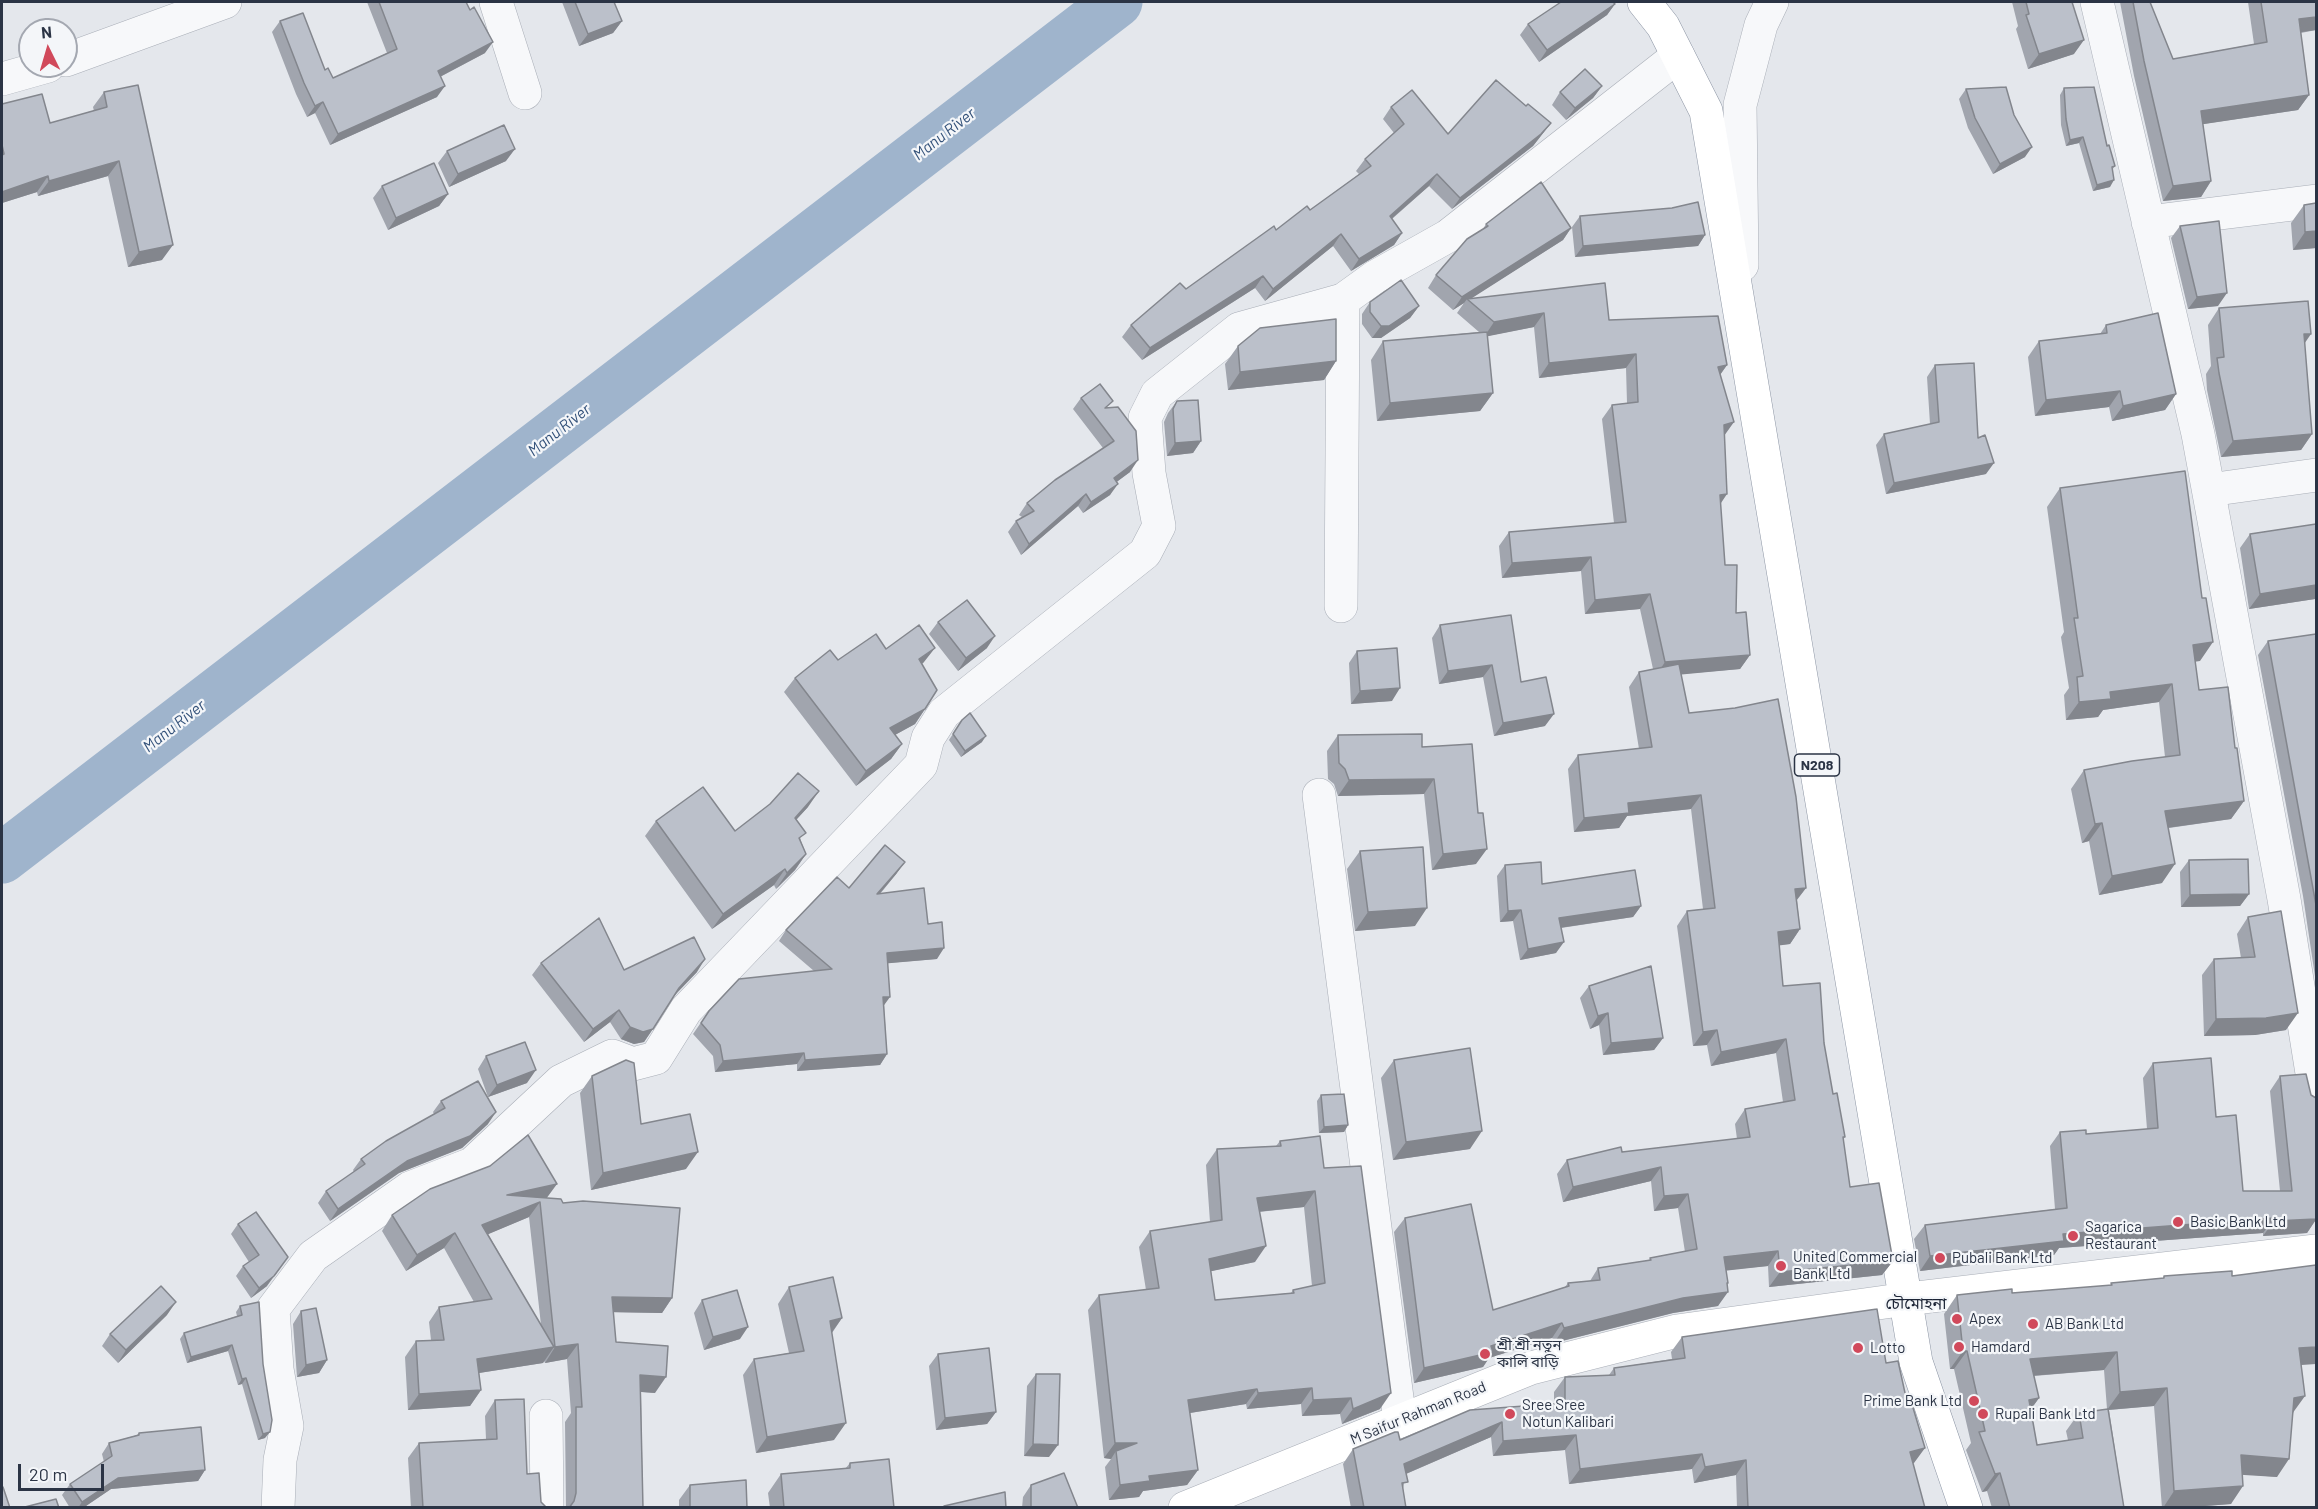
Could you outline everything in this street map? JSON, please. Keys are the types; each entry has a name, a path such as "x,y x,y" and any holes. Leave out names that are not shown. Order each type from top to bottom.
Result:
{"main road":[{"name":"N208","path":"1653,14 1678,56 1706,111 1916,1362 1966,1508"},
{"name":"M Saifur Rahman Road","path":"1185,1508 1531,1368 1677,1331 1907,1299 2316,1251"}],"street":[{"path":"78,56 225,2"},
{"path":"496,2 525,93"},
{"path":"1742,324 1740,105 1761,25 1772,2"},
{"path":"2097,2 2198,434 2284,899 2316,1098"},
{"path":"278,1508 280,1460 287,1426 277,1369 273,1309 313,1256 410,1188 472,1164 561,1081 612,1056 633,1064 656,1058 686,1010 921,765 928,738 944,713 1144,553 1159,526 1149,473 1144,418 1157,394 1239,329 1343,300 1375,277 1448,236 1678,56"},
{"path":"2,79 18,76"},
{"path":"2148,222 2316,201"},
{"path":"1341,606 1343,300"},
{"path":"2209,490 2316,475"},
{"path":"1319,795 1400,1420"},
{"path":"546,1416 547,1508"}],"building":[{"path":"379,2 466,2 470,10 474,7 493,42 438,71 445,86 338,134 323,102 315,106 280,21 303,13 325,70 328,68 333,78 397,49"},
{"path":"575,2 614,2 622,21 588,34"},
{"path":"1561,2 1613,2 1615,4 1547,50 1528,24"},
{"path":"2026,2 2072,2 2084,40 2039,54 2026,15 2029,14"},
{"path":"2133,2 2150,2 2173,59 2267,42 2261,2 2316,2 2316,17 2299,19 2309,95 2201,111 2211,181 2173,186"},
{"path":"1585,69 1602,86 1575,108 1560,92"},
{"path":"1496,80 1526,106 1528,104 1551,123 1541,134 1460,198 1437,174 1390,216 1402,233 1359,259 1341,234 1273,289 1263,276 1150,348 1131,325 1180,283 1186,289 1274,226 1276,230 1307,206 1310,210 1371,166 1365,159 1404,124 1391,107 1412,90 1448,134"},
{"path":"138,85 173,245 139,252 119,161 49,181 48,176 2,192 2,155 4,154 2,104 42,94 50,123 107,107 104,92"},
{"path":"2006,87 2014,115 2032,147 2000,164 1975,118 1966,89"},
{"path":"2094,87 2107,146 2109,145 2115,166 2112,167 2114,180 2097,185 2083,137 2070,140 2064,88"},
{"path":"504,125 515,149 458,174 447,151"},
{"path":"434,163 448,194 396,218 382,186"},
{"path":"1541,182 1571,228 1462,297 1436,275 1467,239 1488,226 1486,224"},
{"path":"1698,202 1705,235 1583,246 1580,216 1672,208"},
{"path":"2316,203 2316,231 2305,232 2304,205"},
{"path":"2219,221 2227,293 2197,297 2180,226"},
{"path":"1401,280 1419,306 1389,326 1381,326 1370,312 1370,302"},
{"path":"1605,283 1609,320 1718,316 1727,365 1718,367 1734,422 1724,425 1727,494 1720,495 1725,565 1737,565 1736,613 1746,612 1750,655 1665,662 1650,594 1595,600 1591,557 1512,563 1509,532 1626,522 1612,405 1638,402 1636,354 1549,363 1544,313 1494,322 1467,299"},
{"path":"2308,301 2311,334 2304,334 2312,434 2233,441 2217,358 2224,357 2219,308"},
{"path":"2158,313 2176,394 2123,406 2120,391 2046,400 2039,341 2107,333 2106,325"},
{"path":"1336,319 1336,361 1240,372 1238,346 1260,328"},
{"path":"1487,332 1493,393 1390,403 1383,341"},
{"path":"1974,363 1978,438 1985,435 1994,463 1894,483 1884,434 1939,422 1935,365"},
{"path":"1100,384 1113,401 1105,408 1118,407 1136,431 1138,460 1114,478 1118,484 1091,502 1086,494 1029,544 1016,521 1034,511 1027,503 1055,480 1114,441 1081,398"},
{"path":"1198,400 1201,441 1175,443 1173,409 1177,401"},
{"path":"2185,471 2202,598 2206,598 2213,642 2193,645 2199,690 2228,687 2244,801 2165,811 2175,864 2112,876 2102,823 2095,824 2084,770 2180,755 2172,684 2110,692 2111,699 2079,702 2077,677 2083,676 2074,618 2078,618 2060,488"},
{"path":"2316,524 2316,585 2260,594 2250,534"},
{"path":"967,600 995,636 966,658 938,622"},
{"path":"1511,615 1521,682 1546,677 1554,714 1503,723 1492,665 1448,671 1440,625"},
{"path":"919,625 935,648 919,659 937,690 925,709 890,728 902,744 866,771 795,678 830,650 838,660 876,634 886,649"},
{"path":"2316,634 2316,905 2268,641"},
{"path":"1397,648 1400,688 1360,691 1357,651"},
{"path":"1679,664 1689,713 1735,708 1778,699 1796,797 1806,888 1795,889 1800,929 1778,932 1783,986 1820,983 1824,1043 1833,1094 1837,1093 1845,1137 1843,1137 1850,1187 1879,1183 1893,1261 1780,1272 1778,1251 1724,1257 1728,1292 1683,1298 1564,1328 1562,1323 1491,1346 1493,1352 1424,1368 1405,1218 1471,1204 1493,1310 1569,1286 1568,1283 1600,1280 1598,1268 1651,1260 1650,1258 1697,1249 1688,1194 1664,1196 1661,1167 1573,1187 1567,1160 1621,1147 1622,1152 1750,1137 1745,1109 1795,1100 1786,1039 1721,1052 1717,1030 1703,1032 1687,911 1715,908 1701,795 1628,803 1629,813 1584,818 1578,755 1652,747 1639,672"},
{"path":"970,713 986,736 965,751 953,734 962,720"},
{"path":"1422,734 1422,747 1472,744 1478,813 1483,813 1487,849 1443,854 1434,779 1349,780 1345,769 1339,763 1338,735"},
{"path":"798,773 819,791 795,818 806,833 799,838 806,854 787,873 785,869 723,914 656,821 703,787 735,831 770,804"},
{"path":"885,845 905,862 877,894 924,888 928,924 942,922 944,948 887,953 890,997 883,997 887,1054 805,1060 804,1053 723,1061 720,1045 701,1023 709,1011 739,979 832,969 786,930 837,877 849,888"},
{"path":"1423,847 1427,908 1368,912 1360,851"},
{"path":"2248,859 2249,894 2190,895 2189,860"},
{"path":"1541,862 1542,884 1635,870 1641,906 1559,918 1564,942 1528,949 1521,910 1508,911 1505,865"},
{"path":"2281,911 2298,1013 2266,1018 2216,1019 2214,959 2255,957 2248,917"},
{"path":"599,918 624,970 694,937 705,959 679,988 653,1029 643,1032 630,1027 619,1010 593,1029 541,963"},
{"path":"1651,966 1663,1038 1611,1043 1608,1013 1598,1016 1589,986"},
{"path":"525,1042 536,1070 497,1085 486,1056"},
{"path":"1470,1048 1482,1131 1406,1142 1394,1060"},
{"path":"2211,1058 2216,1117 2236,1115 2243,1191 2292,1191 2280,1076 2306,1074 2311,1095 2316,1098 2316,1219 2274,1221 2274,1218 2063,1234 2064,1241 1930,1256 1925,1225 2067,1208 2060,1132 2086,1130 2086,1134 2158,1128 2153,1063"},
{"path":"626,1060 634,1063 641,1124 690,1114 698,1152 603,1173 592,1076"},
{"path":"478,1081 496,1112 470,1136 407,1161 338,1209 326,1191 365,1164 361,1159 386,1141 445,1108 441,1101"},
{"path":"1344,1094 1348,1125 1324,1127 1321,1095"},
{"path":"528,1135 557,1184 507,1195 561,1199 563,1203 583,1201 680,1208 672,1298 612,1297 616,1342 668,1346 666,1377 640,1375 643,1508 569,1508 576,1493 576,1407 582,1407 578,1344 555,1347 540,1202 482,1225 554,1347 477,1359 481,1390 419,1394 416,1341 444,1340 439,1307 492,1299 455,1233 417,1255 392,1215 430,1189 490,1166"},
{"path":"1320,1136 1324,1168 1361,1166 1391,1393 1353,1409 1351,1398 1313,1400 1312,1388 1258,1393 1257,1389 1188,1400 1198,1470 1149,1476 1150,1481 1120,1485 1116,1451 1137,1443 1115,1443 1099,1295 1159,1288 1150,1231 1222,1220 1217,1149 1281,1146 1280,1141","holes":["1315,1191 1325,1283 1293,1290 1294,1293 1215,1300 1209,1259 1266,1246 1257,1198"]},
{"path":"256,1212 288,1257 274,1276 259,1288 243,1266 259,1255 238,1224"},
{"path":"2316,1265 2316,1347 2299,1348 2305,1396 2294,1398 2289,1459 2241,1455 2243,1486 2174,1491 2167,1388 2120,1392 2117,1352 2030,1359 2039,1398 2029,1400 2037,1445 2083,1438 2079,1413 2108,1409 2124,1508 2010,1508 2000,1473 1995,1474 1979,1432 1985,1431 1967,1351 1963,1351 1957,1295 2012,1289 2012,1293 2112,1285 2111,1283 2164,1278 2164,1276 2232,1271 2232,1276"},
{"path":"833,1277 842,1318 830,1321 846,1423 767,1437 754,1359 804,1351 789,1287"},
{"path":"161,1286 176,1302 126,1350 110,1334"},
{"path":"737,1290 748,1327 713,1337 702,1300"},
{"path":"259,1302 263,1364 272,1420 270,1432 263,1434 246,1378 242,1379 232,1345 191,1357 184,1333 242,1315 240,1306"},
{"path":"316,1308 327,1360 306,1365 301,1311"},
{"path":"1877,1309 1886,1363 1898,1361 1907,1402 1911,1401 1925,1448 1910,1452 1925,1508 1748,1508 1746,1460 1705,1467 1702,1454 1580,1469 1576,1435 1503,1441 1502,1422 1404,1464 1408,1482 1402,1483 1406,1508 1364,1508 1353,1449 1395,1432 1398,1432 1400,1440 1470,1410 1565,1403 1565,1377 1615,1375 1614,1368 1685,1358 1682,1337"},
{"path":"989,1348 996,1412 945,1418 938,1354"},
{"path":"1036,1374 1060,1374 1058,1445 1033,1444"},
{"path":"524,1399 527,1474 539,1473 541,1502 547,1508 423,1508 419,1443 497,1439 495,1400"},
{"path":"201,1427 205,1470 118,1478 82,1502 70,1484 112,1456 109,1443 139,1435 139,1433"},
{"path":"889,1459 894,1508 784,1508 781,1474 850,1468 850,1463"},
{"path":"1064,1473 1078,1508 1031,1508 1031,1485"},
{"path":"746,1480 747,1508 690,1508 690,1485"},
{"path":"3,1487 10,1508 2,1508"},
{"path":"1005,1492 1006,1508 944,1508 944,1506"},
{"path":"56,1499 59,1508 21,1508"}],"waterway":[{"name":"Manu River","path":"2,858 1117,2"}],"place":[{"name":"Basic Bank Ltd","path":"2178,1222"},
{"name":"Sagarica Restaurant","path":"2073,1236"},
{"name":"Pubali Bank Ltd","path":"1940,1258"},
{"name":"United Commercial Bank Ltd","path":"1781,1266"},
{"name":"Apex","path":"1957,1319"},
{"name":"AB Bank Ltd","path":"2033,1324"},
{"name":"Hamdard","path":"1959,1347"},
{"name":"Lotto","path":"1858,1348"},
{"name":"শ্রী শ্রী নতুন কালি বাড়ি","path":"1485,1354"},
{"name":"Prime Bank Ltd","path":"1974,1401"},
{"name":"Sree Sree Notun Kalibari","path":"1510,1414"},
{"name":"Rupali Bank Ltd","path":"1983,1414"}],"district":[{"name":"চৌমোহনা","path":"1916,1304"}]}
